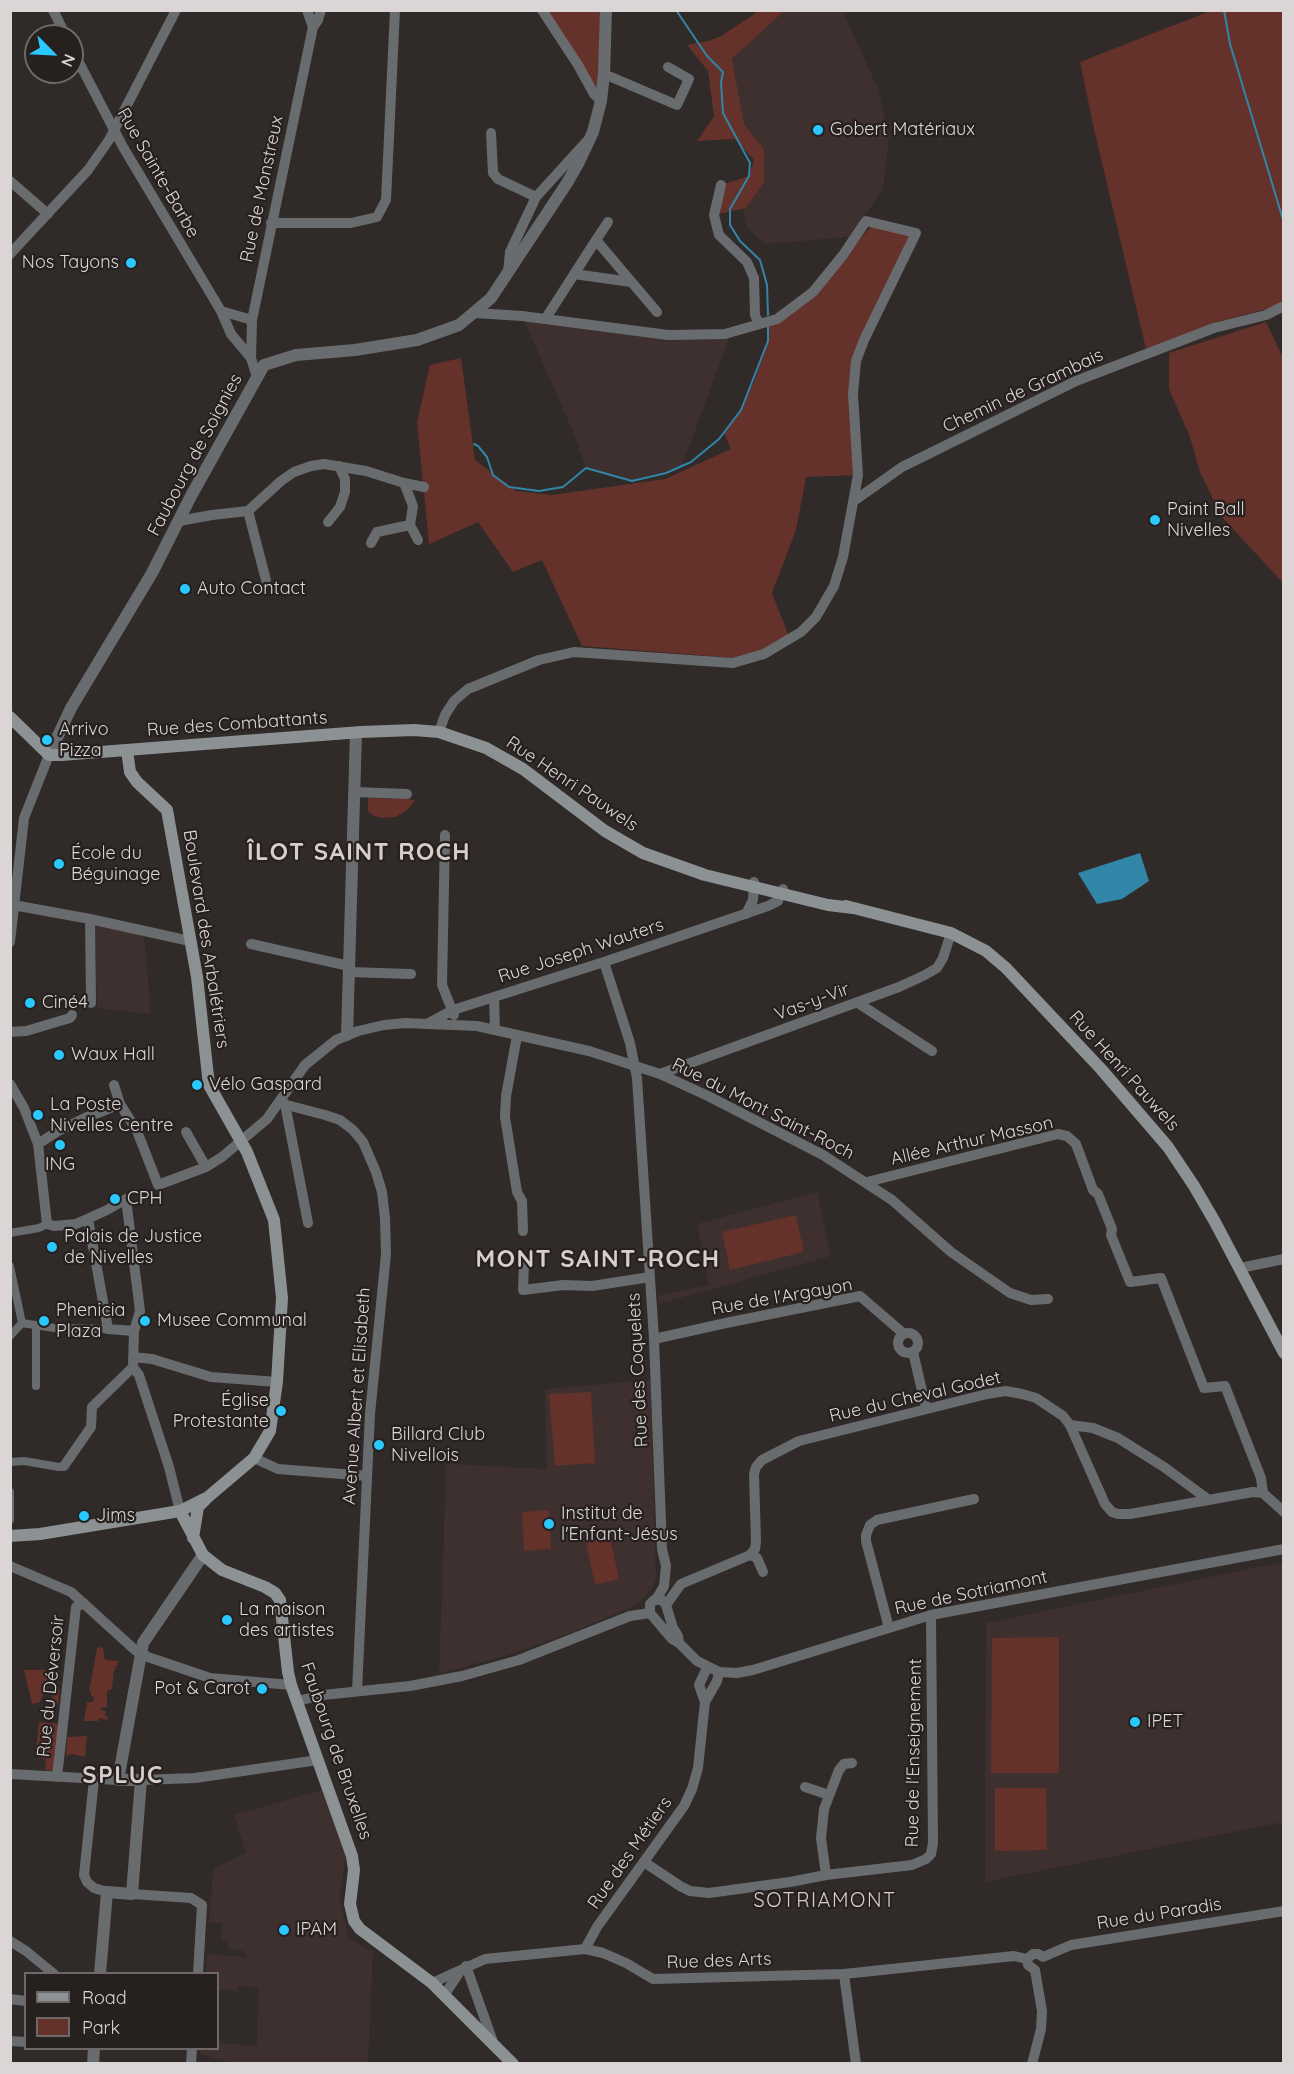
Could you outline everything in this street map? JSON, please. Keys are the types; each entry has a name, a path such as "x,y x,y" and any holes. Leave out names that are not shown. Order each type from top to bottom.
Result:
{"main road":[{"path":"10,717 50,755"},
{"name":"Rue des Combattants","path":"50,755 78,755 356,733 433,731"},
{"name":"Rue Henri Pauwels","path":"433,731 486,748 502,757 541,782 605,831 643,853 684,868 783,892 827,899 853,908 951,933 986,951 1006,968 1146,1120 1168,1147 1194,1186 1284,1353"},
{"name":"Boulevard des Arbalétriers","path":"127,750 130,772 137,782 167,810 197,977 209,1085 247,1152 274,1220 282,1298 277,1382 270,1431 254,1458 208,1497"},
{"path":"10,1536 40,1534 180,1511 208,1497"},
{"path":"193,1539 198,1507 208,1497"},
{"name":"Faubourg de Bruxelles","path":"180,1511 202,1555 222,1570 265,1587 275,1593 280,1600 291,1685 352,1856 354,1870 350,1904 354,1921 360,1929 445,1994 513,2064"}],"street":[{"path":"52,10 60,24"},
{"path":"10,254 88,170 114,131 176,10"},
{"path":"307,10 313,27"},
{"name":"Rue de Monstreux","path":"257,377 251,358 252,320 313,27 321,10"},
{"path":"271,223 351,223 377,217 386,200 395,10"},
{"path":"542,10 594,94 601,101"},
{"name":"Faubourg de Soignies","path":"50,755 71,708 152,573 191,496 264,365 296,355 355,350 417,340 459,325 491,298 567,183 590,138 601,101 606,10"},
{"path":"604,74 677,105 689,79 668,67"},
{"name":"Rue Sainte-Barbe","path":"84,72 114,131 221,311 231,334 251,358"},
{"path":"491,133 493,173 498,179 536,197"},
{"path":"507,275 510,252 536,197 590,138"},
{"path":"10,181 48,214"},
{"path":"721,185 714,215 719,235 747,262 754,278 755,315 759,324"},
{"path":"433,731 454,701 468,689 539,660 574,652 725,663 764,654 801,632 816,618 834,586 843,557 854,501 858,475 853,394 856,361 916,233 866,221 843,255 813,292 777,319 724,334 668,335 546,318 475,313"},
{"path":"546,318 608,222"},
{"path":"596,240 657,312"},
{"path":"574,274 631,282"},
{"name":"Chemin de Grambais","path":"854,501 902,467 1076,381 1214,328 1266,315 1284,306"},
{"path":"221,311 252,320"},
{"path":"179,521 248,511 294,472 324,464 366,471 424,487"},
{"path":"328,522 340,507 345,492 345,479 339,466"},
{"path":"404,483 413,506 410,525 418,540"},
{"path":"248,511 266,579"},
{"path":"371,543 377,532 410,525"},
{"path":"347,1035 356,733"},
{"path":"10,942 24,818 50,755"},
{"path":"355,792 407,794"},
{"path":"445,835 442,984 453,1010 455,1025"},
{"path":"746,914 753,900 753,885"},
{"name":"Rue Joseph Wauters","path":"425,1023 453,1010 746,914 778,901 783,892"},
{"path":"13,905 190,941"},
{"path":"90,919 91,1003"},
{"name":"Vas-y-Vir","path":"660,1074 858,1003 923,976 937,968 943,958 951,933"},
{"path":"250,944 349,969 411,974"},
{"name":"Rue des Coquelets","path":"604,962 636,1067 654,1339 662,1549 666,1566 664,1586"},
{"path":"494,997 495,1030"},
{"path":"858,1003 932,1051"},
{"path":"471,1026 472,1004"},
{"path":"10,1032 53,1023 70,1018 72,1015"},
{"name":"Rue du Mont Saint-Roch","path":"120,1104 137,1131 158,1185 206,1167 240,1141 282,1104 305,1065 336,1040 384,1025 405,1023 471,1026 495,1030 589,1052 660,1074 708,1096 823,1155 867,1182 892,1200 966,1264 1010,1293 1031,1300 1048,1299"},
{"path":"517,1036 506,1096 505,1117 517,1192 522,1201 523,1231"},
{"path":"10,1084 24,1108 38,1144 47,1224"},
{"path":"38,1144 67,1127 120,1104 114,1085"},
{"path":"282,1104 308,1223"},
{"name":"Avenue Albert et Elisabeth","path":"282,1104 340,1120 353,1130 370,1155 382,1192 386,1254 375,1350 357,1691"},
{"path":"186,1132 206,1167"},
{"name":"Allée Arthur Masson","path":"867,1182 1058,1134 1067,1136 1076,1143 1093,1190 1098,1194 1112,1229 1111,1235 1130,1282 1161,1278 1204,1388 1225,1386 1261,1478 1263,1493"},
{"path":"10,1233 39,1228 47,1224 63,1225 88,1219 126,1199 140,1311 134,1331 133,1362 139,1375 180,1511"},
{"path":"88,1219 108,1329"},
{"path":"1240,1268 1284,1259"},
{"path":"524,1262 523,1290 563,1285 592,1286 650,1277"},
{"path":"10,1266 22,1323"},
{"name":"Rue de l'Argayon","path":"654,1339 860,1296 904,1334 899,1339 899,1347 904,1352 912,1352 926,1408"},
{"path":"22,1323 134,1331"},
{"path":"10,1336 22,1323"},
{"path":"36,1325 36,1386"},
{"path":"10,1462 24,1461 64,1466 91,1427 92,1407 133,1362 152,1359 211,1377 277,1382"},
{"name":"Rue du Cheval Godet","path":"750,1555 755,1549 756,1542 754,1474 762,1460 799,1441 926,1408 1006,1391 1036,1398 1054,1409 1070,1425 1099,1492 1112,1512 1130,1514 1253,1492 1263,1493"},
{"path":"1070,1425 1093,1428 1118,1438 1164,1467 1209,1500"},
{"path":"254,1458 278,1470 367,1476"},
{"path":"10,1492 10,1520"},
{"path":"1263,1493 1284,1512"},
{"path":"889,1628 866,1541 870,1525 877,1520 974,1498"},
{"name":"Rue de Sotriamont","path":"653,1615 672,1640 679,1642 707,1668 719,1672 737,1672 753,1670 931,1615 1284,1549"},
{"path":"118,1780 143,1643 202,1555"},
{"path":"663,1605 681,1584 750,1555 757,1558 763,1572"},
{"path":"10,1566 71,1592 141,1653 210,1678 291,1685"},
{"path":"297,1701 323,1695 438,1681 519,1660 630,1616 664,1616 664,1586 671,1581 681,1584"},
{"name":"Rue du Déversoir","path":"57,1777 76,1607 84,1603"},
{"path":"653,1615 650,1604 663,1605"},
{"name":"Rue de Sotriamont","path":"663,1605 679,1642"},
{"name":"Rue de l'Enseignement","path":"644,1862 680,1886 698,1893 709,1893 826,1875 912,1865 926,1859 931,1854 933,1843 934,1800 931,1615"},
{"path":"705,1702 699,1685 707,1668"},
{"path":"705,1702 719,1672"},
{"name":"Rue des Métiers","path":"585,1949 597,1927 676,1820 692,1789 700,1751 705,1702"},
{"path":"10,1774 94,1780 195,1778 318,1760"},
{"path":"826,1875 822,1825 829,1795 839,1770 844,1764 852,1763"},
{"path":"94,1780 84,1875 87,1882 94,1888 107,1892 191,1898 198,1901 202,1905 198,1972"},
{"path":"132,1894 141,1780"},
{"path":"805,1787 829,1795"},
{"path":"100,1972 107,1892"},
{"name":"Rue du Paradis","path":"1028,1959 1031,1954 1036,1953 1042,1957 1071,1946 1284,1911"},
{"path":"10,1941 52,1972"},
{"name":"Rue des Arts","path":"432,1983 485,1959 585,1949 603,1953 626,1963 653,1979 844,1974 1014,1956 1028,1959"},
{"path":"1035,1970 1043,1965 1042,1957"},
{"path":"1028,1959 1028,1965 1035,1970 1042,2011 1041,2029 1032,2064"},
{"path":"445,1994 464,1968"},
{"path":"464,1968 493,2043"},
{"path":"844,1974 856,2064"}],"shaded area":[{"name":"Gobert Matériaux","path":"784,11 843,11 878,89 889,136 883,189 850,237 765,244 747,227 743,211 764,182 764,149 744,124 732,59"},
{"path":"522,316 668,335 731,333 682,466 632,481 586,468 574,434"},
{"path":"95,925 144,935 151,1014 97,1008"},
{"path":"817,1192 831,1256 658,1304 658,1296 709,1285 697,1224"},
{"name":"Institut de l'Enfant-Jésus","path":"651,1381 656,1579 651,1590 637,1605 570,1633 514,1653 439,1674 447,1444 452,1464 547,1469 545,1389"},
{"name":"IPET","path":"1283,1562 1283,1822 985,1882 986,1623"},
{"name":"IPAM","path":"322,1790 346,1856 339,1897 349,1938 373,1952 368,2063 236,2064 200,2054 200,2050 219,2050 219,2043 257,2046 258,1988 241,1986 238,1987 238,1991 219,1989 219,1972 206,1972 207,1954 247,1957 244,1951 228,1949 228,1941 221,1940 222,1923 209,1922 213,1872 216,1867 246,1853 234,1815"}],"green space":[{"path":"538,11 606,11 601,101"},
{"path":"759,11 784,11 732,59 744,124 764,149 764,182 746,208 714,215 721,185 749,176 754,160 735,139 697,141 714,116 708,71 687,45 721,36"},
{"path":"1210,11 1283,11 1283,302 1274,307 1217,322 1146,349 1080,62"},
{"path":"874,223 916,233 856,361 858,475 806,477 796,530 772,593 790,639 749,659 582,646 542,560 513,572 478,522 429,544 417,422 430,365 461,358 475,460 516,491 552,495 665,479 731,449 724,433 741,410 755,379 768,342 768,327 813,292"},
{"path":"1266,322 1283,358 1283,583 1221,516 1200,472 1190,437 1169,389 1169,353"},
{"path":"368,798 415,801 406,811 395,817 383,818 374,816 368,811"},
{"path":"796,1215 804,1252 730,1270 722,1232"},
{"path":"591,1392 595,1463 555,1466 549,1394"},
{"path":"549,1510 551,1549 524,1551 522,1512"},
{"path":"610,1537 619,1579 595,1585 586,1543"},
{"path":"1059,1637 1059,1773 991,1773 992,1638"},
{"path":"99,1647 103,1648 105,1660 118,1661 117,1666 114,1667 117,1668 114,1670 112,1689 107,1691 107,1708 101,1707 101,1710 106,1711 105,1716 108,1717 107,1720 99,1718 98,1721 84,1721 87,1702 93,1702 94,1697 89,1691"},
{"path":"24,1670 46,1670 48,1689 60,1689 58,1705 52,1703 53,1692 44,1691 40,1702 32,1704"},
{"path":"39,1722 60,1724 55,1771 45,1770 46,1759 41,1758 39,1752 36,1751"},
{"path":"87,1736 85,1757 72,1754 66,1756 67,1737"},
{"path":"995,1788 1046,1788 1047,1850 995,1851"}],"water":[{"path":"1140,853 1149,881 1122,899 1097,904 1078,873"}],"waterway":[{"path":"676,10 707,56 723,72 721,82 723,113 750,163 749,176 730,209 730,225 740,241 760,260 767,285 768,315"},
{"path":"1224,10 1230,44 1284,223"},
{"path":"474,444 487,457 493,475 509,487 539,491 563,487 586,468 632,481 666,473 691,462 719,439 741,410 768,341 768,327"}],"place":[{"name":"Gobert Matériaux","path":"818,130"},
{"name":"Nos Tayons","path":"131,263"},
{"name":"Paint Ball Nivelles","path":"1155,520"},
{"name":"Auto Contact","path":"185,589"},
{"name":"Arrivo Pizza","path":"47,740"},
{"name":"École du Béguinage","path":"59,864"},
{"name":"Ciné4","path":"30,1003"},
{"name":"Waux Hall","path":"59,1055"},
{"name":"Vélo Gaspard","path":"197,1085"},
{"name":"La Poste Nivelles Centre","path":"38,1115"},
{"name":"ING","path":"60,1145"},
{"name":"CPH","path":"115,1199"},
{"name":"Palais de Justice de Nivelles","path":"52,1247"},
{"name":"Phenicia Plaza","path":"44,1321"},
{"name":"Musee Communal","path":"145,1321"},
{"name":"Église Protestante","path":"281,1411"},
{"name":"Billard Club Nivellois","path":"379,1445"},
{"name":"Jims","path":"84,1516"},
{"name":"Institut de l'Enfant-Jésus","path":"549,1524"},
{"name":"La maison des artistes","path":"227,1620"},
{"name":"Pot & Carot","path":"262,1689"},
{"name":"IPET","path":"1135,1722"},
{"name":"IPAM","path":"284,1930"}],"district":[{"name":"ÎLOT SAINT ROCH","path":"359,853"},
{"name":"MONT SAINT-ROCH","path":"598,1260"},
{"name":"SPLUC","path":"123,1776"},
{"name":"SOTRIAMONT","path":"825,1901"}]}
